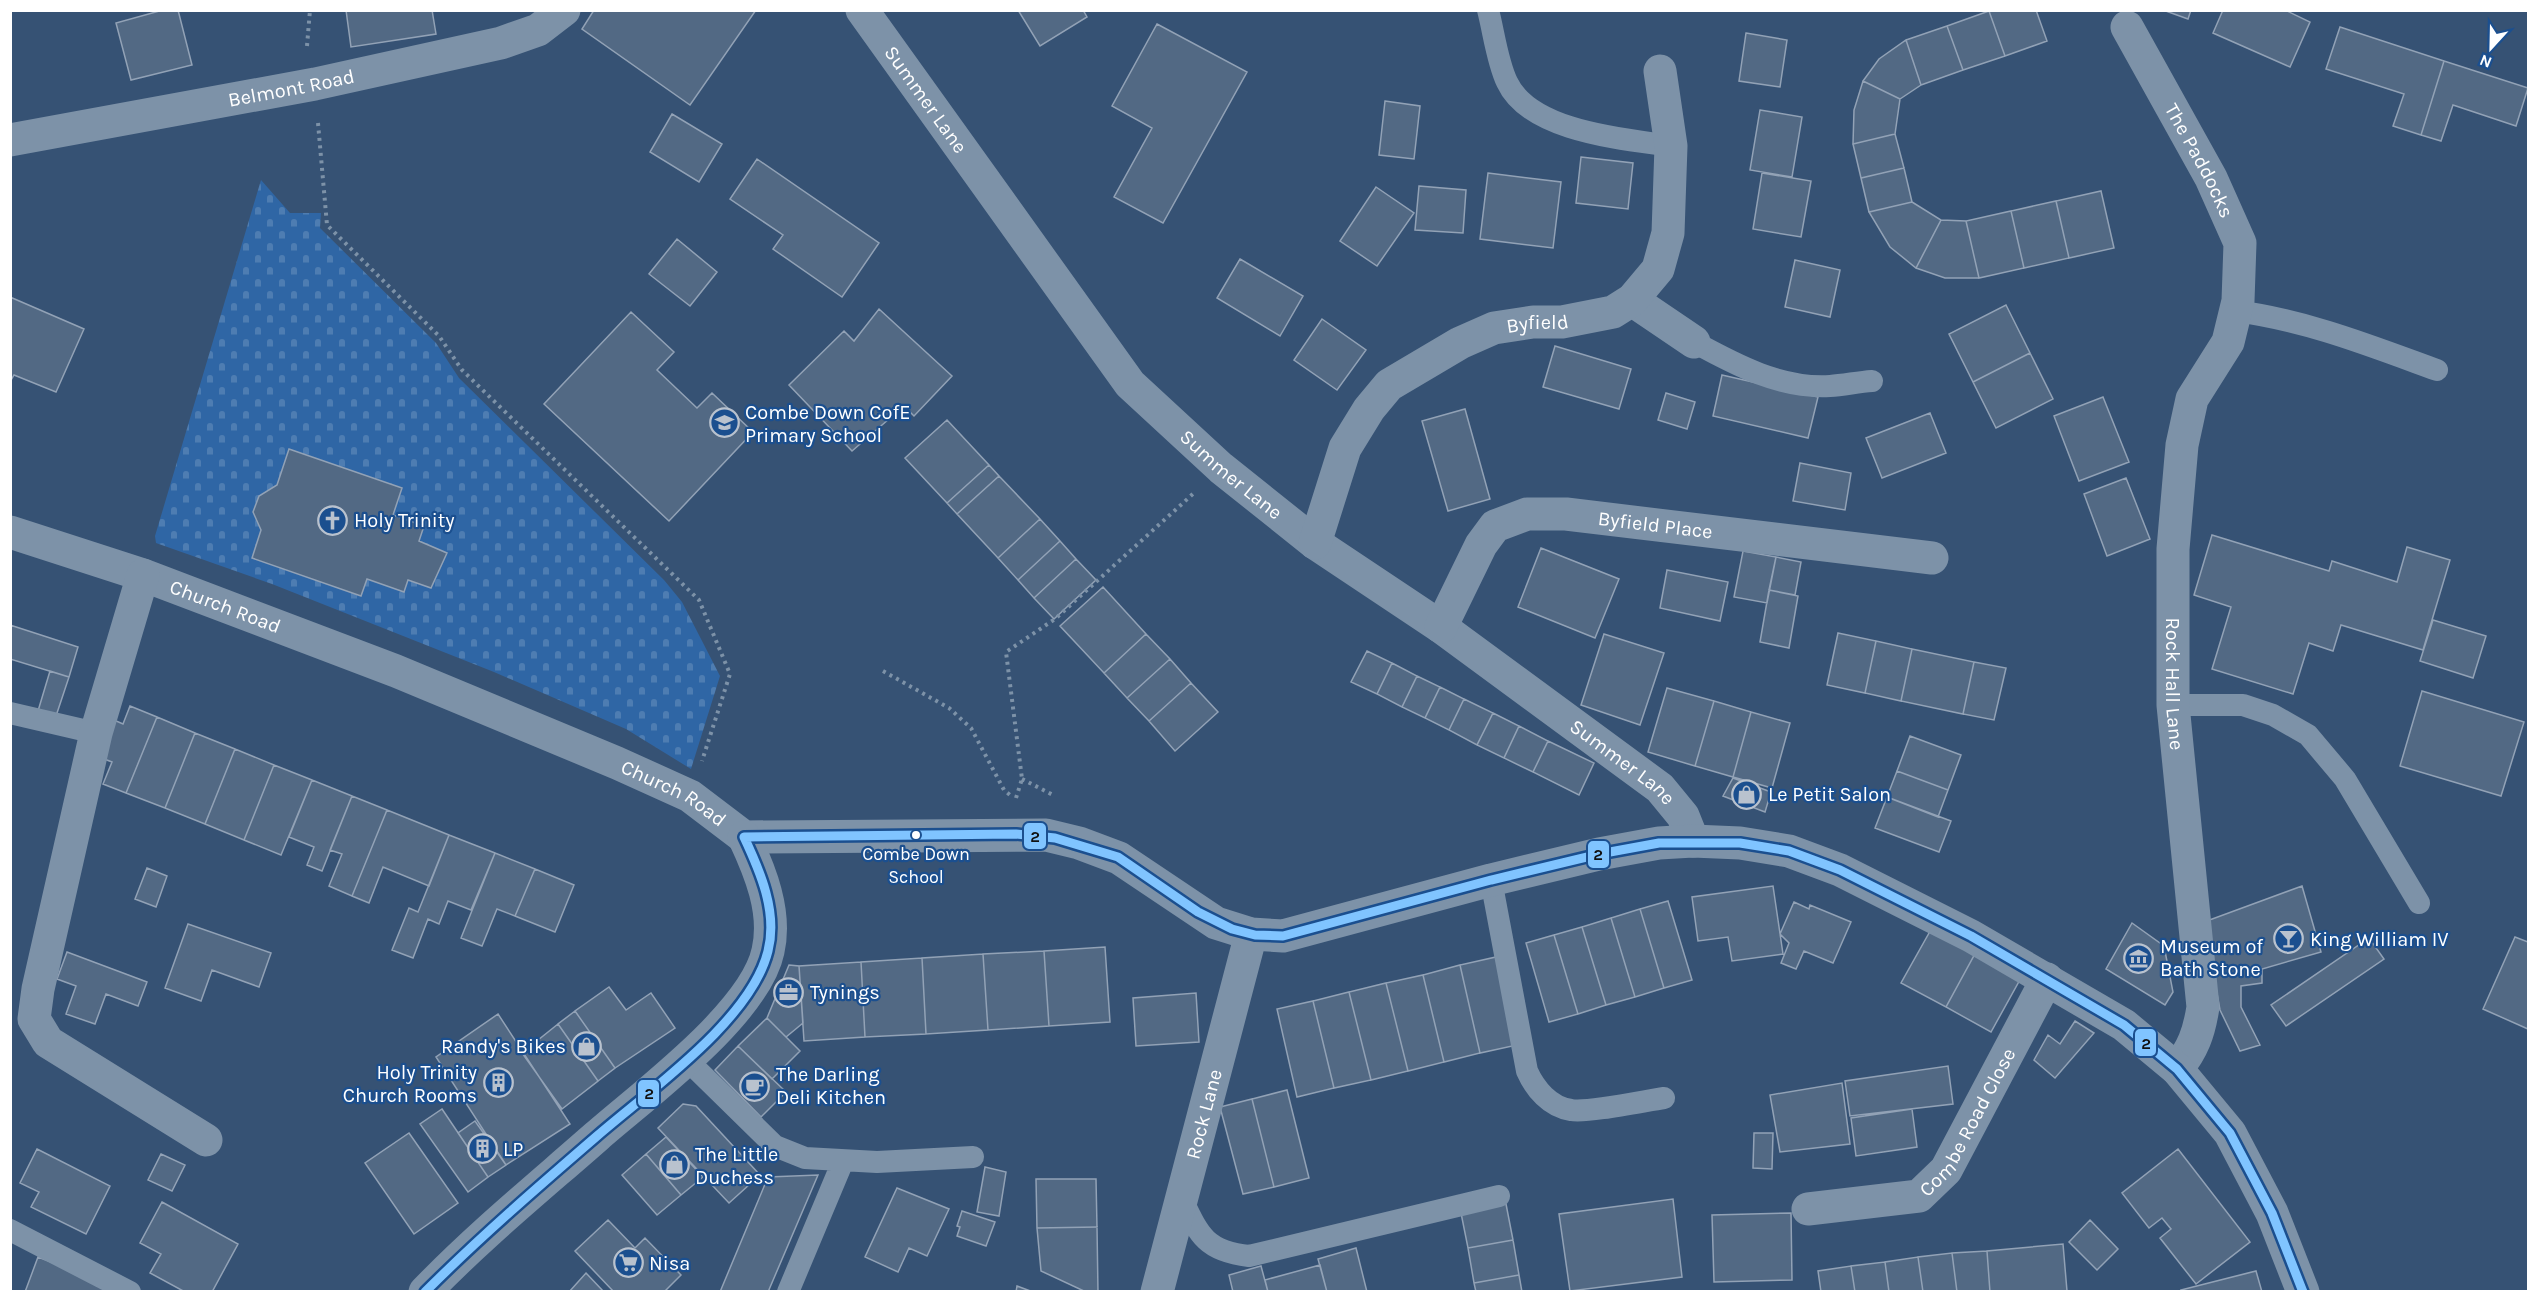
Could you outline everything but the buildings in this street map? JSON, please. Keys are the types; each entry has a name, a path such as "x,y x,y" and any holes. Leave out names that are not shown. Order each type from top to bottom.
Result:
{"street":[{"name":"Belmont Road","path":"10,140 315,84 501,43 538,30 564,10"},
{"name":"Summer Lane","path":"862,10 1130,384 1221,468 1315,543 1441,627 1660,788 1683,816 1693,841"},
{"name":"The Paddocks","path":"2127,27 2211,178 2240,243 2237,306"},
{"name":"Byfield","path":"1315,543 1346,448 1369,409 1389,385 1460,343 1494,328 1533,322 1562,322 1613,312 1632,300 1658,269 1668,233 1671,146 1660,71"},
{"path":"1632,300 1694,342"},
{"name":"Rock Hall Lane","path":"2177,1069 2193,1049 2200,1030 2203,1007 2173,705 2173,549 2182,445 2192,399 2228,342 2237,306"},
{"name":"Byfield Place","path":"1441,627 1481,545 1495,526 1527,514 1566,514 1932,558"},
{"name":"Church Road","path":"10,532 143,575 406,676 690,796 744,837 1046,835 1079,843 1119,858 1216,922 1251,934 1283,936 1491,880 1599,854 1659,843 1693,841 1740,843 1789,851 1840,870 1971,936 2124,1025 2177,1069 2230,1133 2272,1213 2303,1292"},
{"path":"143,575 96,733 38,989 34,1019 48,1042 206,1140"},
{"path":"425,1292 497,1223 686,1059 738,1006 755,980 768,951 769,920 763,876 744,837"},
{"name":"Rock Lane","path":"1157,1292 1251,934"},
{"name":"Combe Road Close","path":"1808,1209 1919,1196 1946,1170 2047,979"}],"lane":[{"path":"1488,10 1508,83 1529,109 1569,126 1601,136 1671,146"},
{"path":"2237,306 2343,335 2437,370"},
{"path":"1694,342 1740,367 1779,380 1828,386 1872,381"},
{"path":"2173,705 2243,705 2273,714 2308,735 2344,778 2419,903"},
{"path":"10,712 96,733"},
{"path":"1491,880 1527,1071 1534,1087 1557,1105 1572,1111 1664,1098"},
{"path":"686,1059 775,1146 805,1158 877,1162 973,1157"},
{"path":"788,1292 843,1161"},
{"path":"1181,1197 1207,1242 1226,1253 1249,1256 1499,1197"},
{"path":"10,1230 130,1292"}],"path":[{"path":"310,10 306,63 315,84 327,225 439,336 462,370 699,600 730,674 690,796"},
{"path":"883,671 949,708 970,728 1004,790 1015,800 1022,779 1006,652 1055,619 1221,468"}],"green space":[{"path":"261,180 290,213 321,213 320,228 436,343 459,378 664,580 682,602 720,676 691,769 626,729 494,672 272,584 156,543 155,536"}],"transit line":[{"name":"2","path":"425,1292 532,1193 696,1052 742,1003 758,977 768,951 771,922 766,892 744,837 1016,834 1055,838 1118,857 1198,912 1232,929 1255,935 1283,936 1491,880 1599,854 1659,843 1740,843 1789,851 1840,870 1971,936 2124,1025 2177,1069 2230,1133 2272,1213 2303,1292"}],"place":[{"name":"Combe Down CofE Primary School","path":"724,423"},
{"name":"Holy Trinity","path":"333,520"},
{"name":"Le Petit Salon","path":"1747,794"},
{"name":"Combe Down School","path":"916,835"},
{"name":"King William IV","path":"2289,939"},
{"name":"Museum of Bath Stone","path":"2139,958"},
{"name":"Tynings","path":"789,992"},
{"name":"Randy's Bikes","path":"587,1046"},
{"name":"Holy Trinity Church Rooms","path":"498,1083"},
{"name":"The Darling Deli Kitchen","path":"755,1086"},
{"name":"LP","path":"482,1149"},
{"name":"The Little Duchess","path":"674,1165"},
{"name":"Nisa","path":"628,1263"}]}
